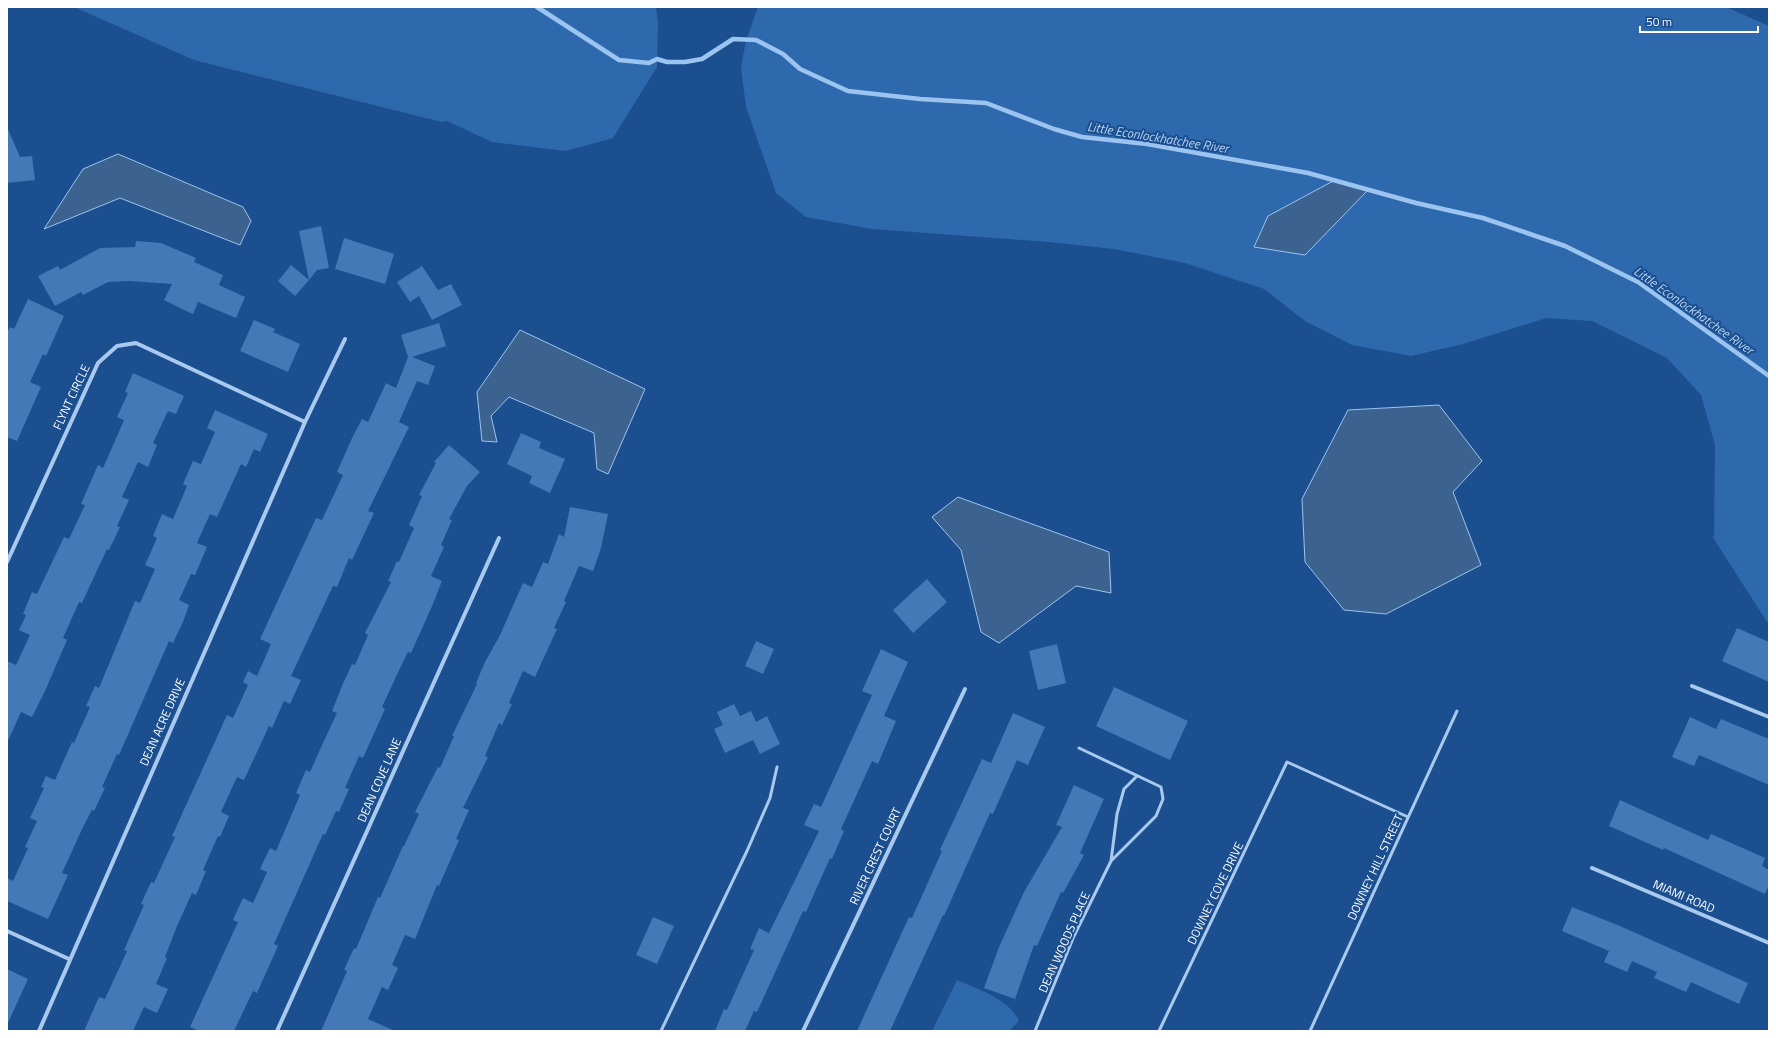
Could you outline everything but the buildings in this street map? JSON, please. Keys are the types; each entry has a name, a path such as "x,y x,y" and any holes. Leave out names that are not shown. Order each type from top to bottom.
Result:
{"street":[{"name":"DEAN ACRE DRIVE","path":"39,1031 69,959 305,422 345,339"},
{"name":"FLYNT CIRCLE","path":"7,562 98,363 117,346 136,343 305,422"},
{"name":"DEAN COVE LANE","path":"277,1031 499,538"},
{"path":"1692,686 1769,717"},
{"name":"RIVER CREST COURT","path":"803,1031 965,689"},
{"name":"MIAMI ROAD","path":"1592,868 1769,943"},
{"path":"7,931 69,959"}],"lane":[{"name":"DOWNEY HILL STREET","path":"1310,1031 1457,711"},
{"path":"1078,748 1161,787 1163,798 1156,816 1111,861"},
{"name":"DOWNEY COVE DRIVE","path":"1159,1031 1287,762 1408,817"},
{"path":"660,1031 747,851 770,798 777,767"},
{"path":"1111,861 1116,820 1124,789 1137,776"},
{"name":"DEAN WOODS PLACE","path":"1035,1031 1074,936 1111,861"}],"shaded area":[{"path":"74,7 656,7 658,23 657,67 613,138 566,151 492,142 447,121 442,122 194,60"},
{"path":"758,7 1726,7 1769,26 1769,625 1712,536 1714,537 1715,445 1701,395 1667,358 1592,321 1546,318 1463,344 1411,356 1352,345 1305,321 1264,289 1185,263 1114,249 1049,242 872,229 806,217 776,193 746,107 741,67 746,41"},
{"path":"118,154 243,207 251,221 240,245 120,198 44,229 83,169"},
{"path":"1335,180 1368,190 1305,255 1254,247 1268,216"},
{"path":"520,330 645,389 608,474 597,469 594,433 509,397 491,416 497,442 482,441 477,392"},
{"path":"1439,405 1482,461 1453,492 1481,565 1386,614 1344,610 1305,562 1302,499 1348,410"},
{"path":"958,497 1109,552 1111,593 1076,586 999,643 981,632 961,550 932,517"},
{"path":"957,980 983,991 1008,1006 1019,1021 1009,1031 932,1031"}],"waterway":[{"name":"Little Econlockhatchee River","path":"537,7 619,60 649,63 657,59 667,62 685,62 702,59 733,39 756,40 783,54 800,69 848,91 920,99 986,103 1054,129 1082,137 1147,144 1308,173 1416,203 1483,218 1565,246 1638,282 1769,376"}]}
